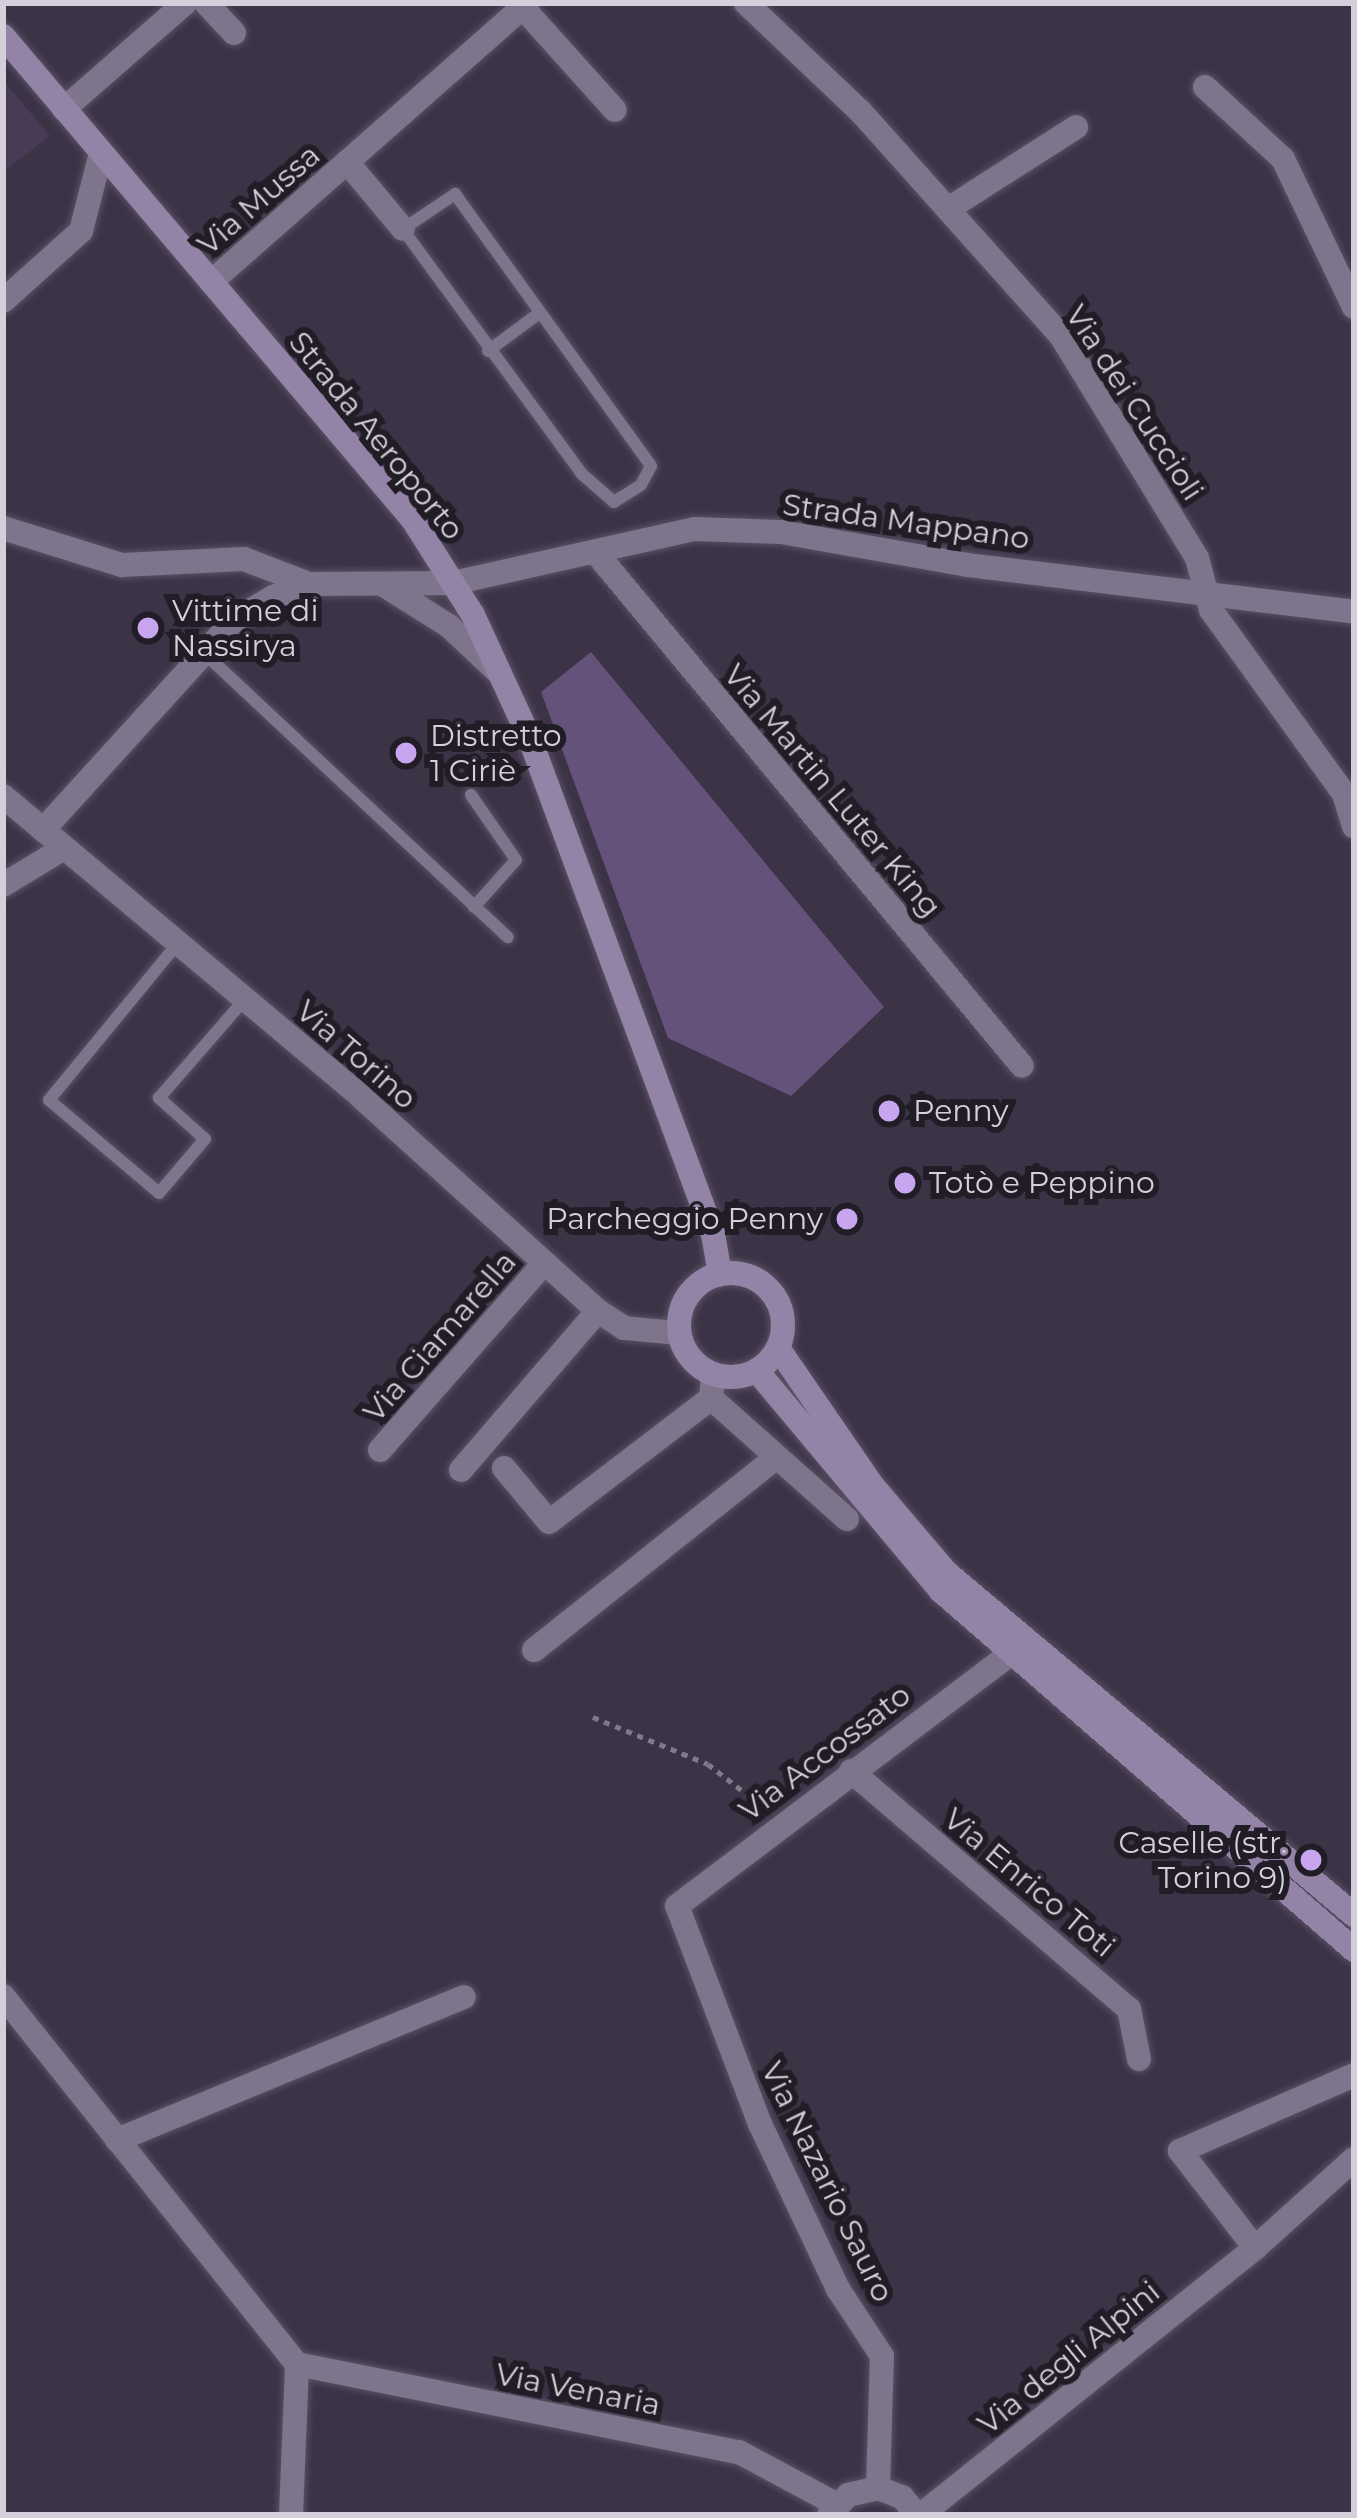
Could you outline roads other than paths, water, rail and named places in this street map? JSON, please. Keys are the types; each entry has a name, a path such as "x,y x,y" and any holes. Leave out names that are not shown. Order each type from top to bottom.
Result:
{"main road":[{"name":"Strada Aeroporto","path":"3,36 412,520 453,583 503,677 694,1181 720,1274"},
{"path":"720,1274 751,1276 774,1295 783,1321 778,1348 758,1371 712,1387 678,1333 692,1289 720,1274"},
{"path":"778,1348 872,1485 947,1573 1354,1915"},
{"path":"758,1371 791,1402 905,1554 1354,1951"}],"street":[{"path":"64,109 185,3"},
{"path":"206,3 234,33"},
{"name":"Via dei Cuccioli","path":"746,3 860,111 1061,336 1197,558 1199,587 1343,794 1354,826"},
{"name":"Via Mussa","path":"211,282 526,5 615,110"},
{"path":"1205,87 1282,159 1354,307"},
{"path":"948,209 1076,127"},
{"path":"3,301 81,232 101,153"},
{"name":"Via Mussa","path":"347,162 403,230"},
{"path":"3,529 122,565 244,559 309,584"},
{"name":"Strada Mappano","path":"309,584 453,583 695,529 781,532 968,565 1199,587 1354,612"},
{"name":"Via Martin Luter King","path":"597,554 1022,1066"},
{"path":"43,830 233,621 309,584"},
{"path":"382,584 449,626 503,677"},
{"name":"Via Torino","path":"3,796 245,1000 598,1311 624,1328 678,1333"},
{"path":"3,885 64,848"},
{"name":"Via Ciamarella","path":"380,1450 544,1263"},
{"path":"461,1470 598,1311"},
{"path":"504,1468 549,1522 712,1387 777,1457 847,1519"},
{"path":"534,1650 777,1457"},
{"name":"Via Accossato","path":"677,1906 782,1820 1012,1653"},
{"name":"Via Enrico Toti","path":"851,1771 1129,2009 1139,2060"},
{"name":"Via Nazario Sauro","path":"677,1906 760,2125 838,2289 882,2356 878,2488"},
{"path":"3,1996 297,2364 292,2515"},
{"path":"117,2140 464,1997"},
{"path":"1255,2248 1180,2151 1354,2074"},
{"name":"Via degli Alpini","path":"919,2515 1255,2248 1354,2159"},
{"name":"Via degli Alpini","path":"1318,2195 1354,2174"},
{"name":"Via Venaria","path":"297,2364 739,2452 832,2510"},
{"path":"832,2510 878,2488 919,2515"}],"lane":[{"path":"455,194 538,314 651,466 641,485 614,502 599,496 403,230 455,194"},
{"path":"488,351 538,314"},
{"path":"203,652 508,937"},
{"path":"471,795 516,860 474,907"},
{"path":"178,943 50,1100 159,1192 205,1139 159,1098 245,1000"}],"place":[{"name":"Vittime di Nassirya","path":"148,628"},
{"name":"Distretto 1 Ciriè","path":"406,753"},
{"name":"Penny","path":"889,1111"},
{"name":"Totò e Peppino","path":"905,1183"},
{"name":"Parcheggio Penny","path":"847,1219"},
{"name":"Caselle (str. Torino 9)","path":"1311,1860"}]}
